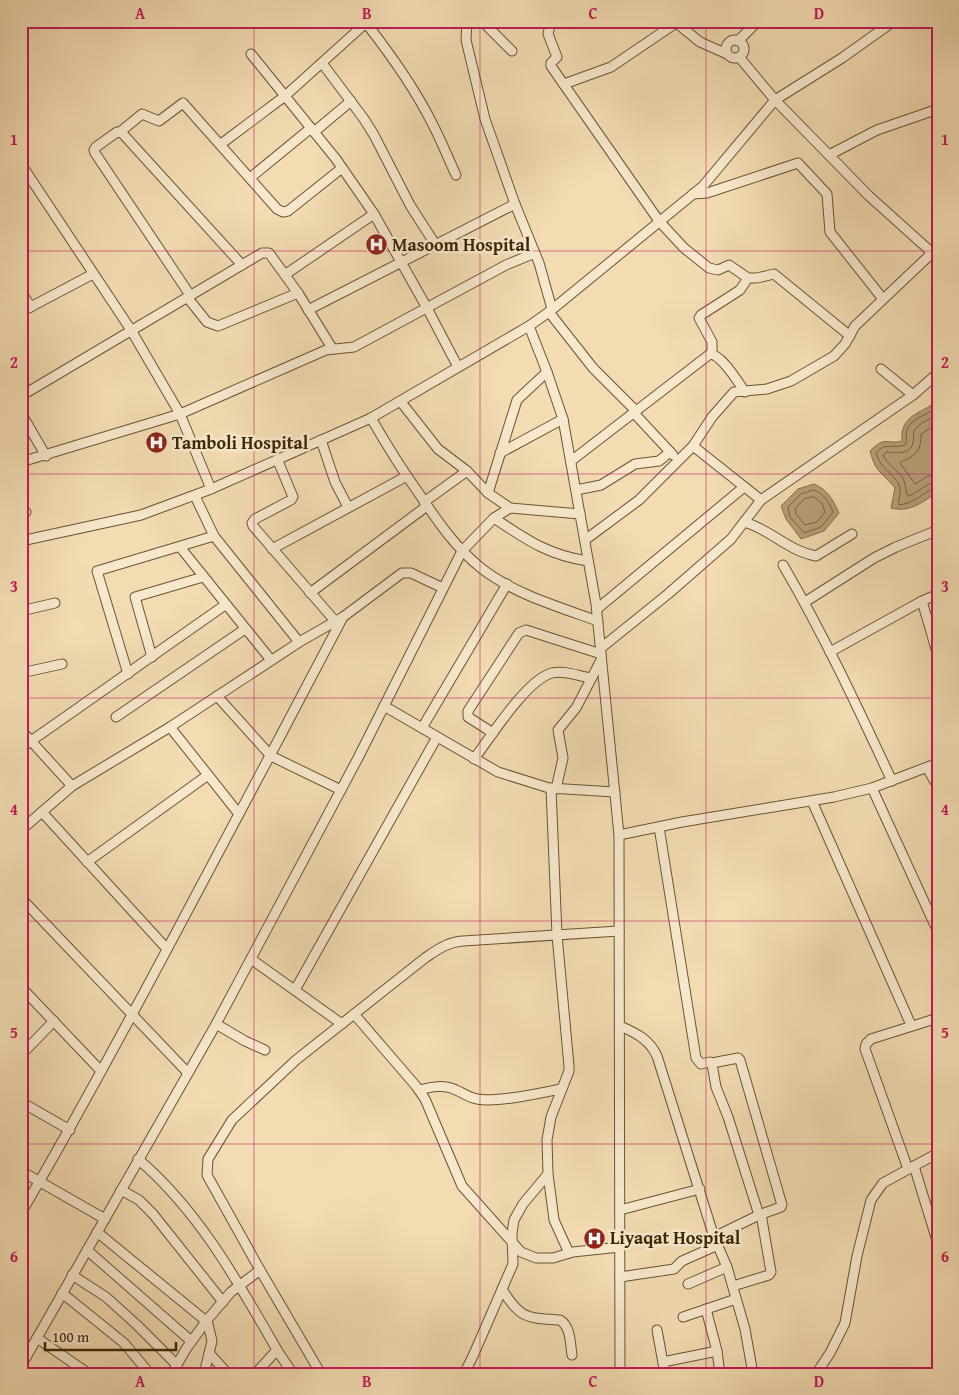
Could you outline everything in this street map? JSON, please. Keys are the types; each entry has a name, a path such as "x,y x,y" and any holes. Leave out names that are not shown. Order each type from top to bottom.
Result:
{"street":[{"path":"467,21 466,40 485,119 515,204 535,252 551,310 593,368 678,461"},
{"path":"482,21 512,51"},
{"path":"551,21 548,34 558,57 550,64 659,221 691,255 709,268 718,270 730,266 748,278 774,274 850,336"},
{"path":"21,541 141,515 212,489 371,418 529,326 702,186 775,100 842,58 894,21"},
{"path":"221,144 286,96 367,22 412,87 432,123 456,176"},
{"path":"564,84 611,67 675,22 700,42 732,58 739,57 744,52 741,42 734,40 728,44 727,54"},
{"path":"738,41 751,23"},
{"path":"251,54 313,130 374,214 458,367"},
{"path":"585,540 639,500 693,446 712,417 730,395 734,392 768,389 791,381 834,356 845,344 855,326 883,299 935,256 869,196 775,100 739,57"},
{"path":"322,63 374,135 410,205 435,244"},
{"path":"250,178 351,101"},
{"path":"298,293 218,326 207,322 188,296 94,150 142,114 159,121 183,103 277,209 283,212 288,211 342,168"},
{"path":"829,155 877,130 938,109"},
{"path":"120,132 242,265"},
{"path":"693,194 706,193 798,163 827,194 830,232 883,299"},
{"path":"21,164 131,330 180,414 212,489"},
{"path":"308,310 400,261 515,204"},
{"path":"286,274 374,214"},
{"path":"21,396 188,296 266,252 286,274 332,348"},
{"path":"21,462 180,414 332,348 354,347 506,265 535,252"},
{"path":"21,312 93,274"},
{"path":"712,354 712,342 698,318 701,314 740,290 748,278"},
{"path":"21,292 31,307"},
{"path":"529,326 563,419 585,540 597,609 619,835 620,1374"},
{"path":"712,354 721,360 745,392"},
{"path":"571,461 698,362 712,354"},
{"path":"881,369 913,396"},
{"path":"488,493 517,400 547,372"},
{"path":"568,1253 554,1220 548,1174 547,1140 551,1117 569,1071 557,935 553,789 563,758 558,730 576,708 601,654 731,539 761,500 913,396 938,373"},
{"path":"401,402 438,449 466,471 488,493 510,508 580,514"},
{"path":"21,413 46,456"},
{"path":"371,418 445,532 482,569 539,600 598,621"},
{"path":"500,453 563,419"},
{"path":"321,440 335,482 348,507"},
{"path":"693,446 761,500"},
{"path":"576,490 601,485 635,464 659,461 670,452"},
{"path":"278,461 294,497 255,519 252,526 310,593 339,619"},
{"path":"310,593 466,471"},
{"path":"272,548 407,476"},
{"path":"597,609 744,487"},
{"path":"195,496 214,536 299,642"},
{"path":"21,1366 216,1024 341,790 462,551 494,518 510,508"},
{"path":"494,518 524,538 552,553 567,558 588,561"},
{"path":"744,522 758,527 781,542 816,556 852,534"},
{"path":"805,602 874,558 938,530"},
{"path":"128,674 97,571 214,536"},
{"path":"180,547 271,660"},
{"path":"783,565 805,602 892,781"},
{"path":"21,830 72,786 170,727 299,642 339,619 406,572 443,588"},
{"path":"152,657 134,597 203,577"},
{"path":"422,728 507,584"},
{"path":"830,652 938,594"},
{"path":"922,601 938,656"},
{"path":"21,611 55,603"},
{"path":"21,748 225,605"},
{"path":"21,1213 70,1130 271,756 339,619"},
{"path":"116,718 246,629"},
{"path":"493,733 468,717 468,711 519,632 526,630 601,654"},
{"path":"21,673 62,664"},
{"path":"474,759 516,702 539,679 552,673 563,672 590,678"},
{"path":"217,696 271,756 341,790"},
{"path":"384,706 498,772 553,789 615,792"},
{"path":"170,727 239,814"},
{"path":"21,730 72,786"},
{"path":"294,990 437,737"},
{"path":"619,835 812,801 872,788 938,763"},
{"path":"927,768 938,787"},
{"path":"87,862 208,775"},
{"path":"872,788 938,932"},
{"path":"812,801 911,1025"},
{"path":"42,812 167,949"},
{"path":"620,1277 674,1269 682,1261 760,1215 782,1205 740,1060 738,1058 701,1064 696,1058 659,827"},
{"path":"21,898 25,909 188,1073"},
{"path":"320,1374 207,1175 208,1159 232,1120 296,1060 425,958 452,942 620,931"},
{"path":"251,959 342,1024"},
{"path":"21,987 101,1072"},
{"path":"354,1014 419,1090 425,1099 462,1186 513,1246 520,1252 536,1258 553,1258 568,1253 620,1247"},
{"path":"938,1018 871,1039 866,1044 865,1049 934,1220 938,1244"},
{"path":"21,1055 54,1021"},
{"path":"216,1024 244,1041 265,1050"},
{"path":"620,1026 639,1034 648,1042 658,1056 716,1241 733,1286 745,1329 753,1374"},
{"path":"712,1063 716,1087 728,1117 760,1215 772,1272 769,1275 733,1286"},
{"path":"419,1090 443,1087 454,1089 472,1098 484,1100 562,1089"},
{"path":"21,1102 70,1130"},
{"path":"816,1374 830,1353 845,1324 857,1256 871,1200 883,1183 938,1153"},
{"path":"138,1160 167,1185 189,1212 240,1286 292,1374"},
{"path":"21,1170 105,1219"},
{"path":"464,1374 512,1264 514,1220 518,1212 548,1174"},
{"path":"620,1210 700,1189"},
{"path":"121,1190 139,1200 154,1214 223,1302"},
{"path":"97,1232 207,1320 212,1338 204,1374"},
{"path":"86,1250 191,1342"},
{"path":"688,1284 727,1267"},
{"path":"169,1374 207,1320 231,1292 260,1270"},
{"path":"72,1275 106,1297 177,1365"},
{"path":"502,1289 511,1303 523,1314 564,1322 568,1331 572,1355"},
{"path":"62,1293 124,1343 150,1374"},
{"path":"683,1317 736,1299"},
{"path":"706,1309 717,1351 720,1374"},
{"path":"657,1330 665,1374"},
{"path":"37,1338 89,1374"},
{"path":"255,1374 277,1350"},
{"path":"663,1362 717,1351"},
{"path":"209,1353 228,1374"}],"water":[{"path":"938,401 938,491 916,506 904,509 891,508 895,488 877,468 870,451 879,443 902,441 902,432 908,420"},
{"path":"814,484 823,489 835,504 839,513 824,531 801,539 786,519 781,506 798,489"}],"place":[{"name":"Masoom Hospital","path":"376,245"},
{"name":"Tamboli Hospital","path":"156,443"},
{"name":"Liyaqat Hospital","path":"594,1238"}]}
